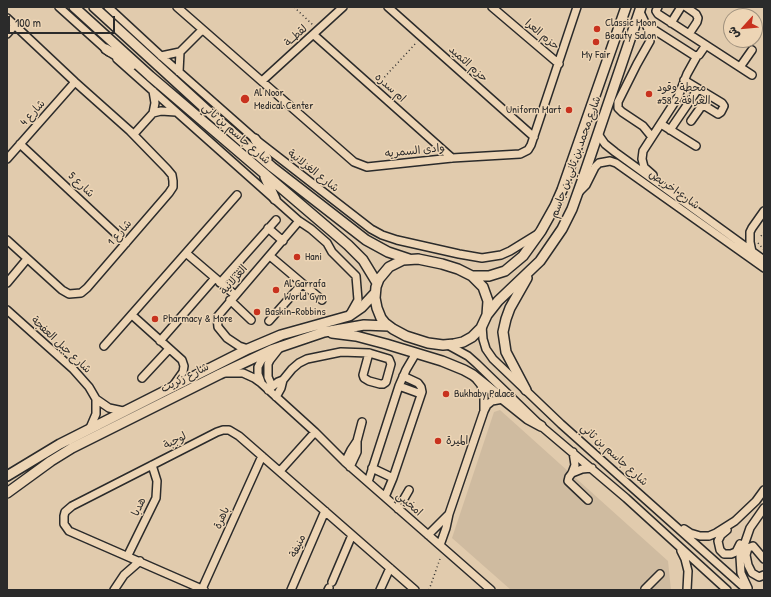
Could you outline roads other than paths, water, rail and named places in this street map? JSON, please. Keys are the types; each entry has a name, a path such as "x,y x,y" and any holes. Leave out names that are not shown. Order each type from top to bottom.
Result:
{"main road":[{"name":"شارع جاسم بن ثاني","path":"74,7 150,76 348,245 363,260 377,283"},
{"name":"شارع جاسم بن ثاني","path":"94,7 210,113 272,167 366,240 383,249 410,259"},
{"name":"شارع محمد بن ثاني بن جاسم","path":"472,276 489,276 505,271 523,256 541,231 562,190 626,7"},
{"name":"شارع محمد بن ثاني بن جاسم","path":"487,315 498,301 533,269 550,248 562,229 578,193 640,9"},
{"path":"106,49 150,76"},
{"path":"255,139 272,167"},
{"path":"264,174 275,199"},
{"path":"403,260 426,260 450,266 472,276 477,280 486,294 488,305 487,315 482,326 475,335 466,341 448,345 434,344 406,336 389,326 382,318 377,308 375,293 377,283 382,274 390,267 403,260"},
{"path":"526,390 512,366 506,352 504,332 506,319 510,308 533,269"},
{"name":"شارع زكريت","path":"7,476 45,452 90,428 248,349 281,336 349,316 362,307 375,293"},
{"name":"شارع زكريت","path":"7,493 61,454 271,350 324,332 364,324 389,326"},
{"path":"324,332 356,336 442,361 464,370 473,375 528,419 541,426"}],"street":[{"path":"59,7 300,221 320,236 332,252 356,276 358,300 349,316"},
{"name":"شارع الغزلانية","path":"108,7 255,139 358,220 382,235 397,240 482,258 500,255 510,251 541,231"},
{"name":"وادى السمريه","path":"177,7 354,162 367,167 452,158 523,153 530,148 577,7"},
{"name":"لقطــة","path":"262,81 343,7"},
{"name":"حزم الثميد","path":"388,7 534,137"},
{"name":"حزم العرا","path":"492,7 559,64"},
{"path":"671,22 681,7"},
{"path":"686,7 696,14 698,18 689,34"},
{"path":"640,9 648,26 650,41 637,64 618,105 619,110 643,126 652,138"},
{"path":"658,11 671,22 752,75"},
{"name":"شارع 1","path":"7,18 75,82 134,134 172,175 173,181 173,187 169,193 84,291 77,294 65,293 7,240"},
{"path":"7,34 15,25"},
{"path":"648,26 692,55 697,56"},
{"path":"161,56 180,52 202,30"},
{"name":"ام سدره","path":"316,33 373,88 452,158"},
{"path":"663,187 644,167 642,159 643,151 678,97 684,80 697,56 701,54 706,45"},
{"path":"740,68 752,50"},
{"path":"179,72 180,52"},
{"path":"684,80 722,103 724,108 718,114 704,106 701,107 691,122"},
{"name":"شارع 4","path":"7,159 75,82"},
{"path":"670,130 698,89"},
{"path":"134,134 153,113 155,102 153,91"},
{"path":"153,113 161,111 177,112"},
{"path":"661,124 696,146"},
{"name":"شارع اخريص","path":"598,134 610,149 764,260"},
{"name":"شارع 5","path":"20,144 126,243"},
{"name":"شارع اخريص","path":"578,193 586,185 595,167 599,163 610,161 616,163 764,268"},
{"path":"104,346 237,195"},
{"path":"752,252 750,232 764,211"},
{"path":"160,341 276,220"},
{"name":"الغزلانية","path":"248,349 232,342 227,338 218,327 217,317 300,221"},
{"path":"268,228 283,241"},
{"path":"186,253 218,280 251,320"},
{"path":"270,256 322,300"},
{"path":"7,283 27,259"},
{"path":"269,321 302,284"},
{"name":"شارع جبل العفجة","path":"7,310 73,369 89,387 96,399 109,408 123,411"},
{"path":"132,315 182,360 184,366 183,372 173,386"},
{"name":"شارع جاسم بن ثاني","path":"482,326 484,344 493,359 561,424 748,590"},
{"path":"448,345 468,356 541,426 592,468 727,590"},
{"path":"281,346 268,364 270,388 283,380"},
{"path":"142,378 169,349"},
{"path":"261,383 258,374 258,367 263,358 271,350"},
{"path":"276,397 283,380 295,365 307,359 341,352 369,353 386,358 390,362 390,367 386,382 383,384 369,381 364,378 363,375 369,353"},
{"path":"368,482 399,386 416,353"},
{"name":"امخيبي","path":"220,374 237,372 243,373 270,388 276,397 348,464 491,590"},
{"path":"442,547 449,514 484,411 485,401 483,391 481,385 473,375"},
{"path":"385,497 393,478 422,390 420,385 403,376"},
{"path":"399,386 421,394"},
{"path":"90,428 96,414 96,399"},
{"path":"484,411 492,401 503,399"},
{"path":"348,464 351,450 357,441 362,422"},
{"name":"لوجبة","path":"203,589 128,555 69,531 64,524 64,516 65,512 72,506 223,430 234,432 415,590"},
{"path":"280,471 315,432"},
{"path":"573,452 575,464 568,479 569,482 588,500"},
{"name":"باهرة","path":"203,589 262,456"},
{"name":"هدبا","path":"128,555 156,498 157,481 152,465"},
{"path":"372,468 393,478"},
{"path":"572,473 582,469 592,468"},
{"path":"398,509 409,490"},
{"path":"747,534 734,553 728,554 720,550 718,544 719,538 756,501 764,490"},
{"path":"748,590 742,578 739,563 741,551 747,534 764,508"},
{"name":"منيفة","path":"291,590 325,511"},
{"path":"428,535 449,514"},
{"path":"666,518 678,524 690,533 705,536 709,536 722,530 735,521"},
{"path":"330,586 352,535"},
{"path":"675,543 683,553 687,565 689,578 687,590"},
{"path":"764,559 753,546 748,548 746,555 750,569 759,576 764,576"},
{"path":"114,590 124,575 140,561"},
{"path":"380,590 390,568"},
{"path":"645,590 660,574"}],"place":[{"name":"Classic Moon Beauty Salon","path":"597,29"},
{"name":"My Fair","path":"596,42"},
{"name":"محطة وقود #58 الغرافة 2","path":"649,94"},
{"name":"Al Noor Medical Center","path":"245,99"},
{"name":"Uniform Mart","path":"569,110"},
{"name":"Hani","path":"297,257"},
{"name":"Al Garrafa World Gym","path":"276,290"},
{"name":"Baskin-Robbins","path":"257,312"},
{"name":"Pharmacy & More","path":"155,319"},
{"name":"Bukhaby Palace","path":"446,394"},
{"name":"الميرة","path":"438,441"}]}
